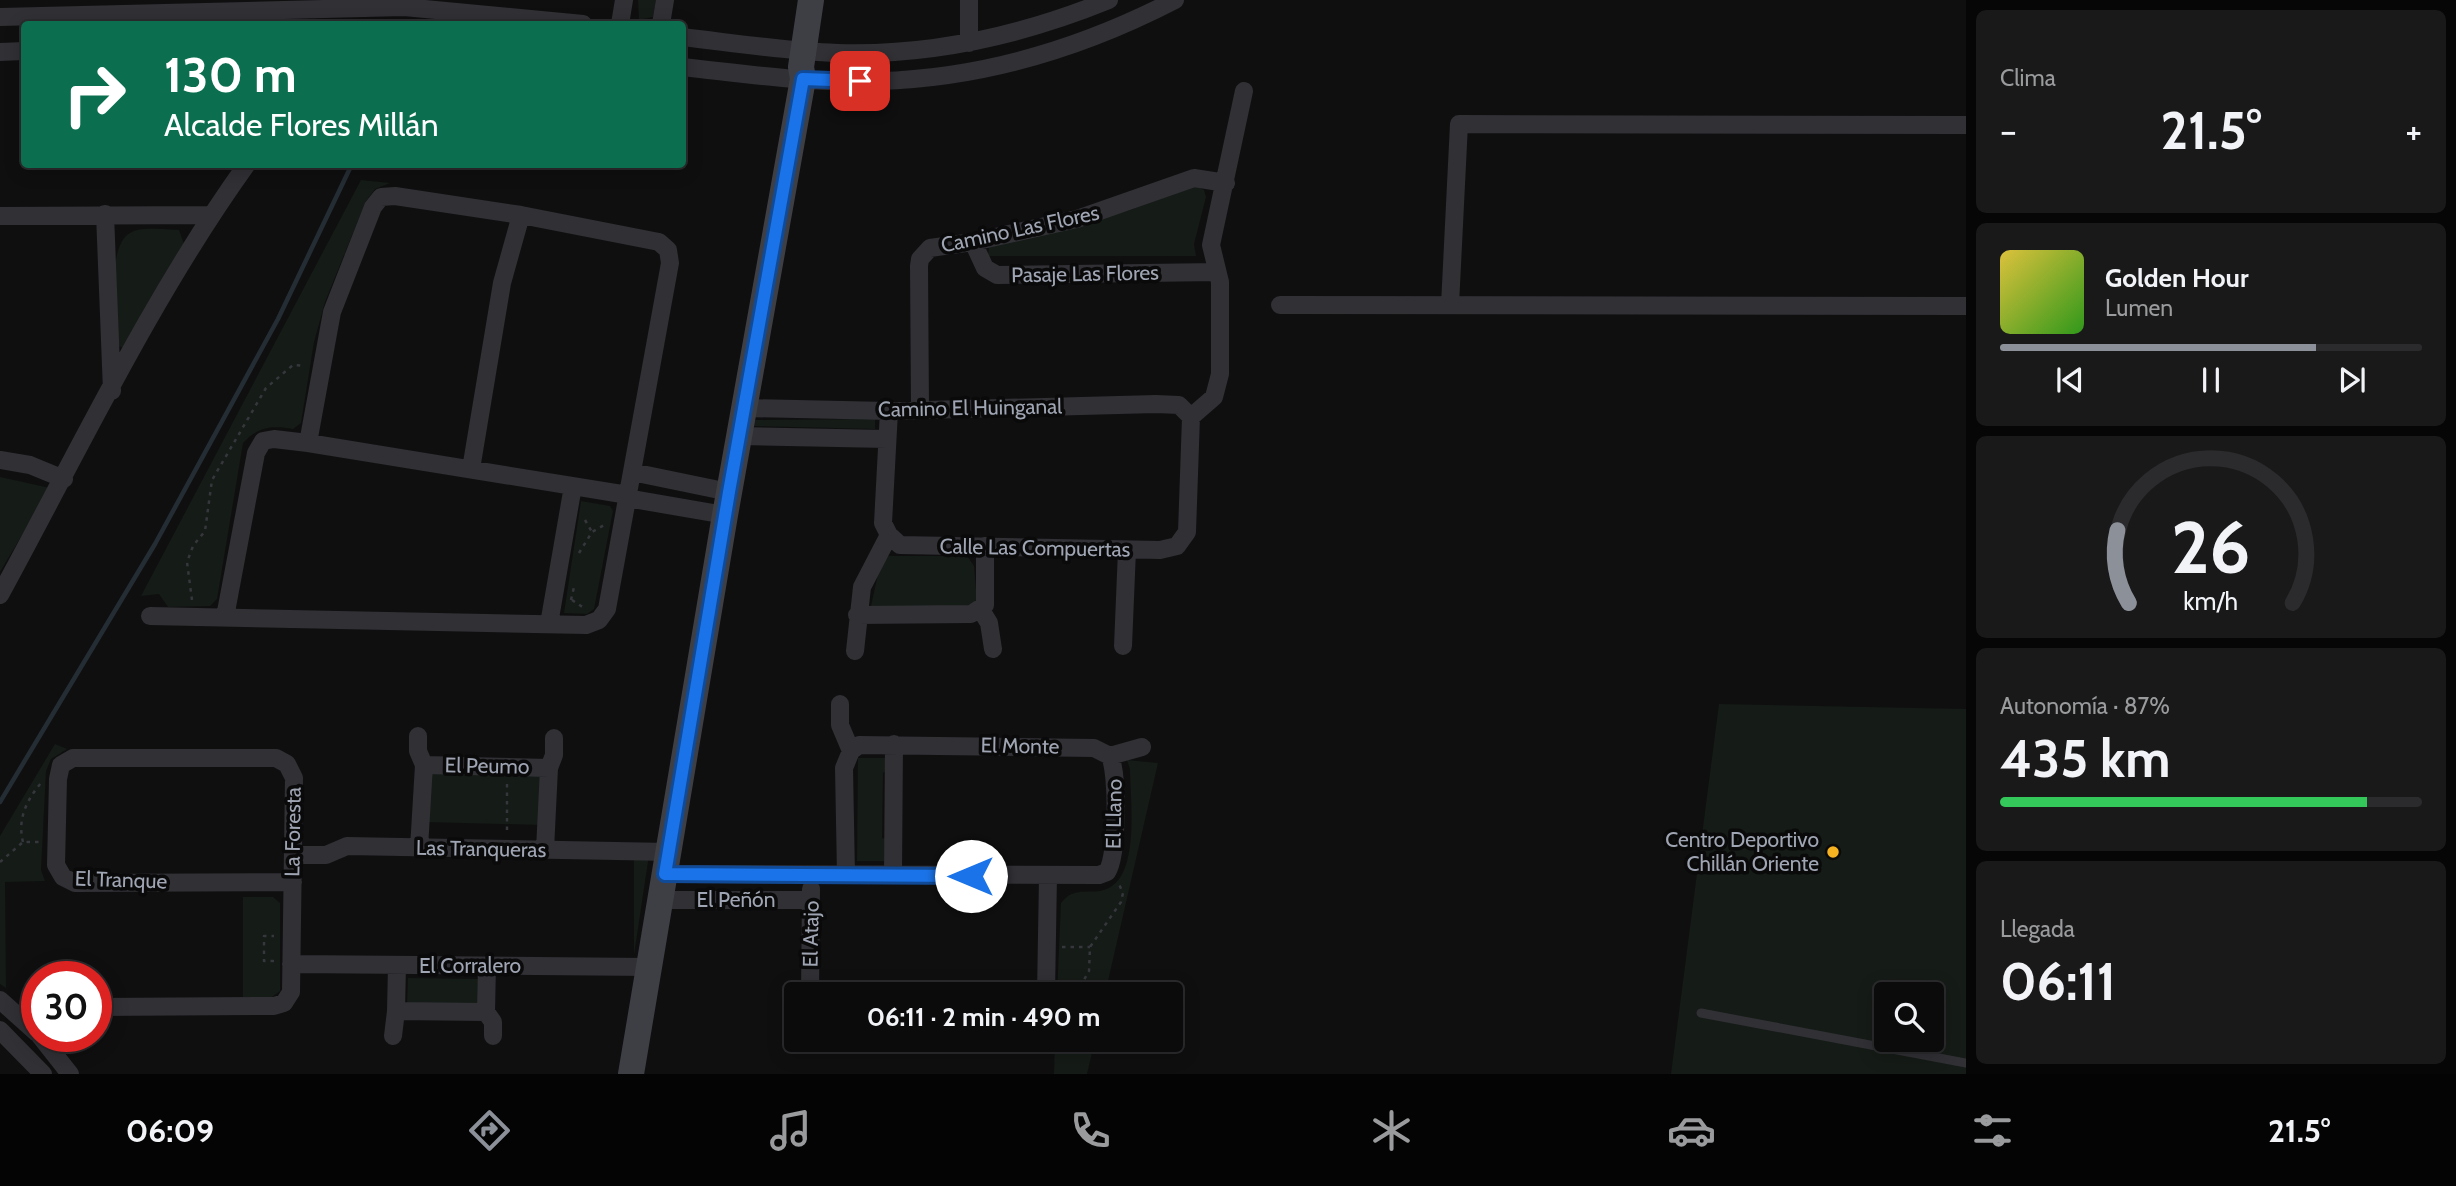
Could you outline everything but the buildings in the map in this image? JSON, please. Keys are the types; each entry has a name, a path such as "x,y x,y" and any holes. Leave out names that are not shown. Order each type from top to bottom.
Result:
{"street":[{"path":"620,21 624,0"},
{"path":"662,21 665,0"},
{"path":"631,1074 727,504 803,79 803,51 811,0"},
{"path":"969,0 969,43"},
{"path":"686,37 803,51 870,53 969,43 1051,21 1109,0"},
{"path":"686,68 803,79 879,81 956,74 1067,47 1116,28 1175,0"},
{"path":"0,17 93,6 126,12 289,4 404,7 531,21"},
{"path":"1051,21 1057,39 1067,47"},
{"path":"0,52 21,51"},
{"path":"1191,417 1214,397 1220,374 1220,282 1211,245 1244,91"},
{"path":"1450,305 1459,124 1966,125"},
{"path":"0,595 210,215 244,168"},
{"name":"Camino Las Flores","path":"920,408 920,259 925,252 937,245 973,242 1118,208 1194,178 1226,183"},
{"path":"150,616 550,618 586,625 599,620 607,609 670,263 668,250 659,242 521,215 395,196 381,197 373,207 332,312 308,443"},
{"path":"104,214 111,391"},
{"path":"0,216 210,215"},
{"path":"471,470 502,282 521,215"},
{"name":"Pasaje Las Flores","path":"973,242 985,268 997,275 1217,272"},
{"path":"1280,305 1966,306"},
{"name":"Camino El Huinganal","path":"745,408 889,411 920,408 1156,404 1179,405 1191,417"},
{"path":"855,651 862,587 889,535 883,523 889,411"},
{"name":"Calle Las Compuertas","path":"889,535 900,545 1127,550 1160,550 1177,546 1187,532 1191,417"},
{"name":"Camino El Huinganal","path":"740,436 887,439"},
{"path":"225,617 256,453 263,441 274,439 308,443 573,486 627,501 727,504"},
{"path":"0,460 30,465 64,479"},
{"path":"632,472 727,504"},
{"path":"550,618 573,486"},
{"path":"857,615 971,614 981,610 985,605 985,546"},
{"path":"1123,646 1127,550"},
{"path":"981,610 989,623 993,649"},
{"path":"840,704 840,725 851,751 844,768 845,875"},
{"name":"El Peumo","path":"418,736 418,751 425,765 419,848"},
{"name":"El Peumo","path":"545,850 549,768 554,755 554,738"},
{"name":"El Monte","path":"851,751 868,744 894,744 1094,748 1110,756 1142,747"},
{"path":"893,875 894,744"},
{"name":"El Llano","path":"1109,869 1115,775 1110,756"},
{"name":"La Foresta","path":"59,774 73,758 276,758 287,764 294,778 291,992 284,1003 274,1006 112,1007"},
{"name":"El Peumo","path":"425,765 549,768"},
{"name":"El Tranque","path":"59,774 56,865 63,877 75,883 293,882"},
{"name":"Las Tranqueras","path":"293,855 326,855 347,846 508,849 545,850 668,863"},
{"name":"El Peñón","path":"668,863 812,875 1090,877 1109,869"},
{"name":"El Atajo","path":"810,982 812,875"},
{"path":"1047,982 1048,876"},
{"name":"El Peñón","path":"660,900 811,900"},
{"name":"El Corralero","path":"291,963 649,967"},
{"path":"393,1036 397,1011 397,965"},
{"path":"488,966 486,1012 492,1022 493,1036"},
{"path":"0,1000 21,1019"},
{"path":"397,1011 486,1012"},
{"path":"0,1030 43,1074"},
{"path":"53,1052 71,1074"}],"lane":[{"path":"1701,1013 1966,1063"}],"path":[{"path":"195,617 187,562 193,546 205,531 212,481 266,388 293,365 322,367"},
{"path":"577,555 592,532 627,501"},
{"path":"550,618 572,600 575,577"},
{"path":"507,767 508,849"},
{"path":"23,842 19,828 24,808 41,782 59,774"},
{"path":"0,862 23,842 57,842"},
{"path":"1083,982 1089,971 1090,947 1121,902 1123,893 1109,869"},
{"path":"291,963 264,961 264,936 292,935"},
{"path":"1048,947 1090,947"}],"shaded area":[{"path":"638,0 656,0 653,17 639,20"},
{"path":"361,180 390,183 375,189 366,201 325,302 314,342 301,423 293,429 271,427 260,430 243,443 217,599 210,606 168,607 159,594 141,596"},
{"path":"1196,186 1204,190 1206,197 1194,244 1196,256 988,256 989,247 1127,211"},
{"path":"140,230 179,230 184,244 126,349 116,345 114,285 122,241 130,233"},
{"path":"875,419 875,429 752,426 753,420"},
{"path":"0,477 50,488 0,572"},
{"path":"581,501 610,506 613,511 594,609 587,614 564,613"},
{"path":"888,556 967,556 974,566 977,601 966,606 871,606 879,570"},
{"name":"Centro Deportivo Chillán Oriente","path":"1719,704 1966,709 1966,1074 1671,1074"},
{"path":"55,744 67,749 51,759 46,771 41,870 45,881 5,882 6,988 0,984 0,836"},
{"path":"858,758 888,758 888,770 883,773 882,838 886,839 886,861 857,861"},
{"path":"1127,760 1158,763 1108,982 1058,982 1061,903 1074,893 1100,891 1113,885 1122,874 1128,858 1132,820 1130,769"},
{"path":"428,769 545,772 543,825 426,822"},
{"path":"649,855 634,955 634,856"},
{"path":"243,897 273,897 280,903 280,991 272,997 243,997"},
{"path":"408,978 478,979 478,1005 407,1005"},
{"path":"1055,1052 1092,1052 1087,1074 1054,1074"}],"waterway":[{"path":"0,802 155,544 278,319 350,168"}],"place":[{"name":"Centro Deportivo Chillán Oriente","path":"1833,852"}],"route":[{"path":"860,81 803,79 729,492 665,874 971,876"}]}
